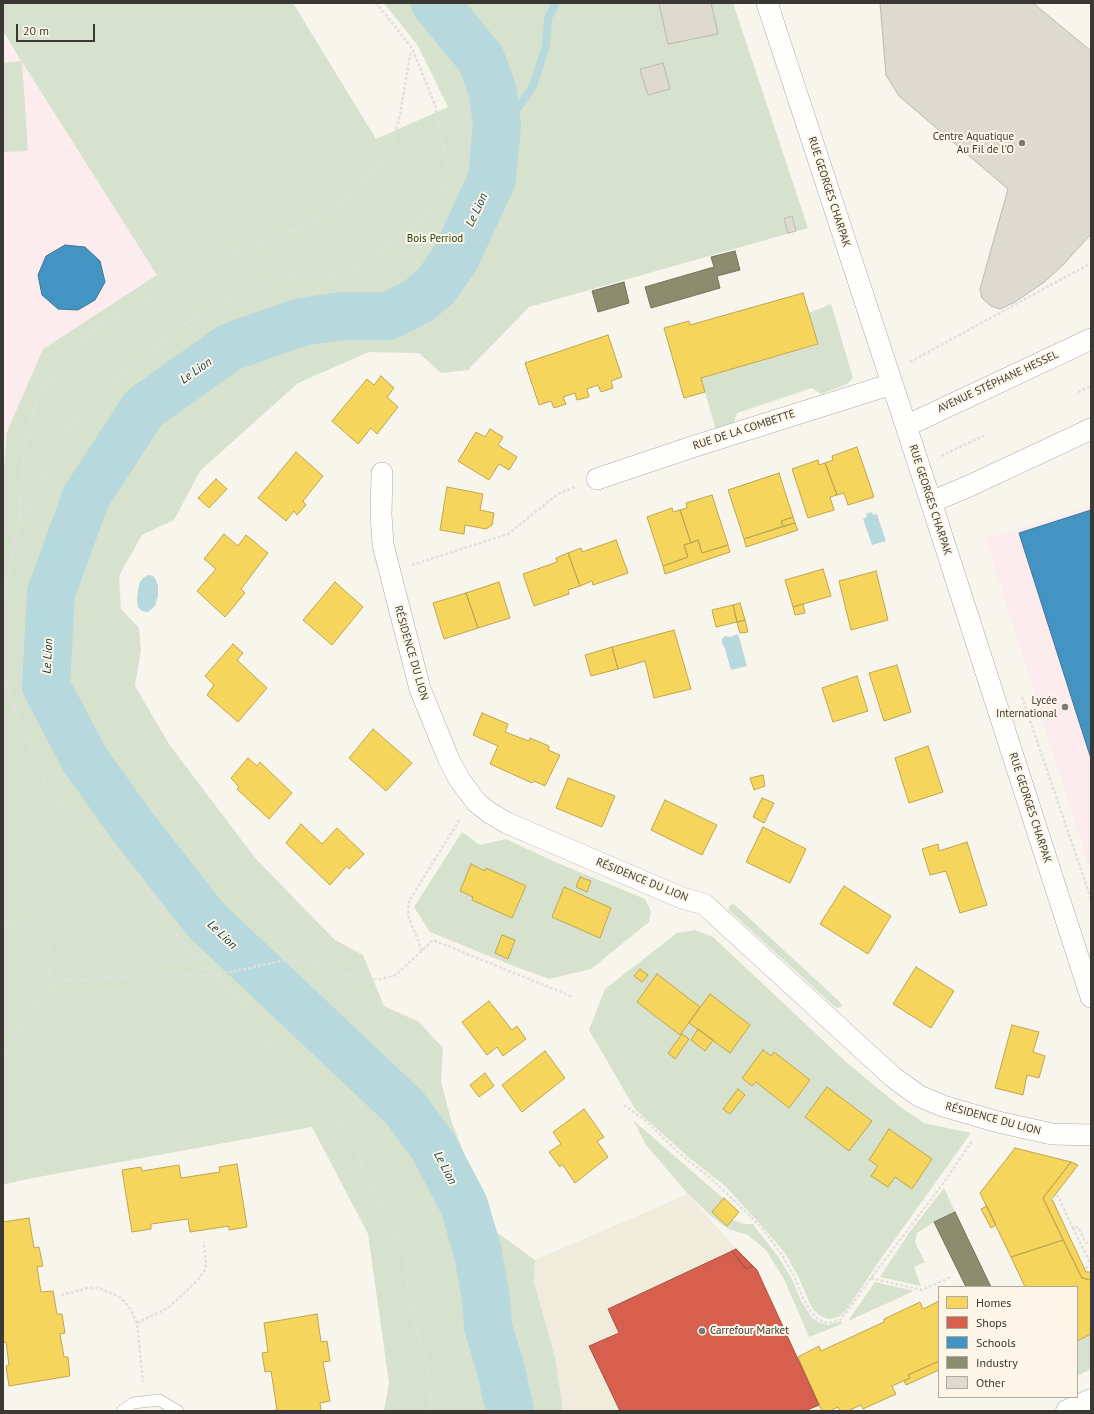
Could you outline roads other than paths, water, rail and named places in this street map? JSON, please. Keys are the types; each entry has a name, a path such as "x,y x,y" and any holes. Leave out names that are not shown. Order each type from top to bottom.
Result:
{"street":[{"name":"RUE GEORGES CHARPAK","path":"766,3 1087,971 1091,997"},
{"name":"AVENUE STÉPHANE HESSEL","path":"906,426 1091,339"},
{"name":"RUE DE LA COMBETTE","path":"597,479 692,447 892,384"},
{"path":"931,502 967,487 1091,429"},
{"name":"RÉSIDENCE DU LION","path":"382,473 381,515 383,545 388,571 420,689 449,760 459,779 477,803 507,823 682,898 704,904 893,1077 920,1096 943,1106 982,1118 1052,1134 1091,1135"},
{"path":"1067,1411 1091,1400"}],"lane":[{"path":"122,1411 133,1403 159,1400 178,1411"}],"water":[{"path":"872,512 873,515 877,514 886,541 872,545 863,519 867,517 866,514"},
{"path":"149,575 153,576 156,580 158,586 158,596 155,606 148,612 142,611 138,607 137,601 140,582 144,577"},
{"path":"738,634 747,666 731,670 724,646 722,644 722,639 725,636 730,637"}],"waterway":[{"name":"Le Lion","path":"435,3 481,59 493,92 497,125 492,179 455,259 436,286 418,301 389,316 342,316 301,322 230,347 144,408 86,497 51,593 46,686 85,760 133,827 206,920 405,1108 433,1146 464,1205 478,1253 486,1299 488,1327 500,1366 510,1411"},
{"path":"497,125 516,111 533,86 546,46 548,18 556,3"}],"place":[{"name":"Centre Aquatique Au Fil de l'O","path":"1022,143"},
{"name":"Lycée International","path":"1065,707"},
{"name":"Carrefour Market","path":"702,1331"}],"park label":[{"name":"Bois Perriod","path":"435,239"}]}
